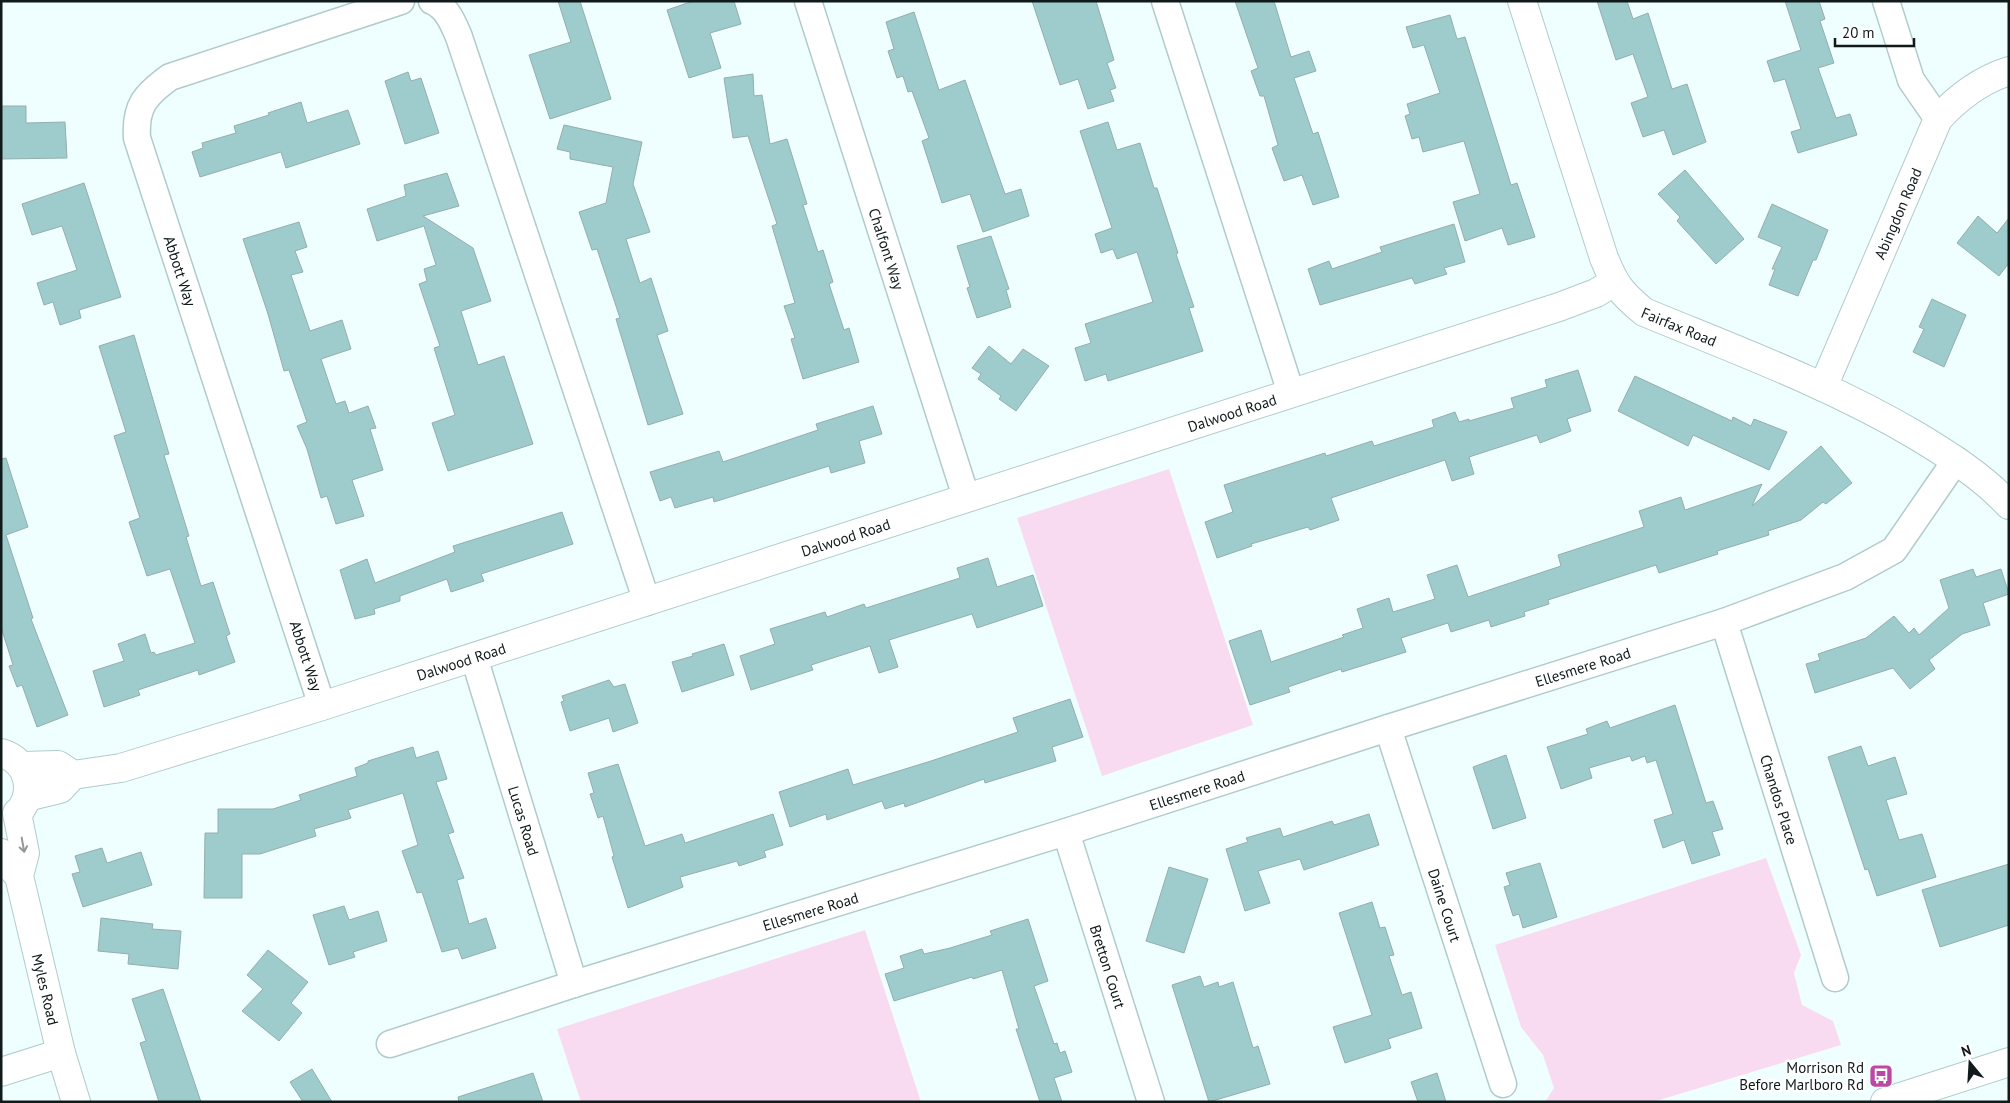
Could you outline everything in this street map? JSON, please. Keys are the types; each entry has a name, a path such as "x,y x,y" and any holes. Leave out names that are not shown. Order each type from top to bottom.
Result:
{"street":[{"name":"Abbott Way","path":"322,706 137,138 136,120 141,103 153,89 170,77 401,1"},
{"path":"432,1 439,4 452,18 460,37 647,602"},
{"name":"Chalfont Way","path":"808,1 966,497"},
{"path":"1165,1 1291,393"},
{"name":"Fairfax Road","path":"1522,1 1604,258 1614,282 1626,298 1644,312 1823,386 1880,414 1956,460 2009,504"},
{"path":"1886,1 1911,80 1938,119"},
{"name":"Abingdon Road","path":"1823,386 1938,119 1948,108 1973,88 2009,71"},
{"name":"Dalwood Road","path":"73,775 121,768 322,706 1559,307 1596,293 1614,282"},
{"name":"Ellesmere Road","path":"390,1044 574,984 1066,832 1724,622 1845,577 1894,550 1956,460"},
{"name":"Chandos Place","path":"1724,622 1835,978"},
{"name":"Lucas Road","path":"474,657 574,984"},
{"name":"Daine Court","path":"1388,728 1503,1084"},
{"path":"12,759 58,765 73,775 60,789 15,811"},
{"name":"Myles Road","path":"12,759 27,775 29,786 15,811 25,853 19,876 61,1054 76,1102"},
{"name":"Bretton Court","path":"1066,832 1151,1102"},
{"name":"Myles Road","path":"1,854 19,876"},
{"path":"1,1072 61,1054"},
{"path":"1885,1102 2009,1062"}],"shaded area":[{"path":"1169,469 1253,725 1102,776 1017,518"},
{"path":"1766,858 1801,955 1794,973 1802,1005 1833,1021 1841,1045 1653,1102 1545,1102 1554,1088 1543,1055 1521,1027 1495,945"},
{"path":"865,930 921,1102 581,1102 557,1029"}],"building":[{"path":"558,1 580,1 611,99 550,119 529,55 571,42"},
{"path":"693,1 734,1 741,24 710,33 721,68 689,78 667,10"},
{"path":"1032,1 1096,1 1114,60 1107,63 1116,88 1110,90 1114,101 1088,109 1078,79 1060,85"},
{"path":"1235,1 1274,1 1291,57 1309,51 1316,71 1294,78 1313,134 1318,132 1339,197 1313,205 1302,175 1284,181 1272,148 1278,145 1264,96 1260,96 1251,71 1258,68"},
{"path":"1597,1 1627,1 1633,19 1648,13 1672,89 1687,84 1706,142 1673,155 1664,130 1643,137 1631,103 1648,97 1633,54 1616,60"},
{"path":"1785,1 1819,1 1825,19 1820,21 1834,63 1818,68 1836,118 1850,114 1857,135 1798,153 1791,132 1801,129 1785,79 1774,82 1767,61 1801,50"},
{"path":"914,12 939,90 965,80 1005,194 1021,189 1029,216 983,232 970,194 942,203 922,141 929,138 912,91 908,92 903,76 897,78 888,51 894,49 886,22"},
{"path":"1450,15 1457,39 1465,37 1511,185 1517,183 1535,237 1508,245 1502,228 1465,241 1453,202 1480,194 1464,141 1423,152 1419,137 1412,139 1405,116 1410,114 1407,104 1440,93 1424,45 1413,48 1406,27"},
{"path":"408,72 411,81 421,78 439,133 405,144 385,81"},
{"path":"753,74 754,96 762,95 770,144 787,139 807,204 803,205 818,252 823,250 833,282 829,284 844,330 849,328 859,362 803,379 791,339 795,338 784,306 795,303 772,226 777,224 748,136 733,138 724,78"},
{"path":"301,102 307,123 348,110 360,144 286,168 281,152 200,177 192,152 203,148 202,143 236,133 234,126"},
{"path":"1,106 26,106 26,123 65,122 67,158 1,159"},
{"path":"1108,122 1117,150 1140,143 1178,253 1176,254 1194,307 1189,308 1203,351 1108,381 1106,374 1085,381 1075,348 1091,343 1085,324 1153,302 1137,252 1117,259 1113,249 1101,253 1095,234 1112,228 1080,131"},
{"path":"564,125 642,142 633,184 650,232 626,239 640,283 651,278 668,331 657,335 683,414 648,425 616,319 620,318 597,249 592,250 579,212 606,203 613,167 570,159 570,152 557,149"},
{"path":"1685,170 1744,239 1716,264 1677,221 1680,217 1658,194"},
{"path":"447,173 459,206 423,216 473,248 491,301 461,311 478,365 504,356 533,444 448,471 432,423 455,415 434,348 440,346 419,284 427,281 424,269 436,265 424,226 377,241 367,209 406,196 404,185"},
{"path":"84,183 121,297 79,310 81,318 60,325 53,302 44,305 37,283 77,270 62,226 32,235 22,204"},
{"path":"1772,204 1828,230 1798,296 1769,285 1775,269 1772,269 1782,247 1758,237"},
{"path":"1978,216 1997,233 2009,218 2009,263 1999,276 1957,243"},
{"path":"299,222 307,247 295,251 303,272 291,275 310,331 342,320 351,349 321,359 336,404 345,401 349,413 368,406 376,428 370,429 383,470 352,480 364,516 336,524 327,496 321,498 307,449 297,426 307,422 289,370 284,371 268,314 243,239"},
{"path":"1454,224 1465,262 1444,268 1447,274 1415,284 1412,278 1320,305 1308,269 1329,261 1332,269 1382,252 1380,247"},
{"path":"991,236 1009,289 1006,290 1011,307 977,318 967,288 970,287 957,246"},
{"path":"1932,299 1966,315 1944,367 1913,352 1924,329 1919,327"},
{"path":"134,335 169,454 164,455 189,536 186,537 201,586 213,582 230,634 226,636 235,662 199,675 198,670 138,690 140,695 104,707 93,671 124,661 118,644 145,634 151,653 154,652 156,655 195,643 170,569 147,576 129,522 140,518 114,436 126,432 99,346"},
{"path":"989,346 1011,364 1023,349 1049,366 1016,411 999,399 1001,396 978,379 981,374 972,368"},
{"path":"1578,370 1591,411 1567,419 1571,431 1540,443 1537,435 1469,457 1474,474 1452,481 1445,460 1331,498 1339,520 1310,530 1308,527 1251,544 1252,546 1217,558 1205,522 1233,512 1224,485 1325,453 1326,456 1372,441 1374,446 1434,427 1432,420 1455,412 1459,422 1514,408 1511,398 1547,387 1545,380"},
{"path":"1635,376 1732,421 1733,417 1751,426 1754,419 1787,432 1769,470 1693,435 1688,446 1618,411"},
{"path":"873,406 882,434 859,441 865,463 831,473 829,466 714,502 713,497 675,508 671,497 660,501 650,472 719,451 723,462 818,430 816,424"},
{"path":"1821,446 1852,483 1826,504 1823,502 1801,520 1768,531 1769,535 1717,551 1718,554 1659,573 1656,565 1548,600 1549,604 1524,612 1525,616 1491,627 1489,620 1451,632 1448,623 1401,638 1406,652 1342,672 1341,669 1288,687 1290,692 1250,705 1229,641 1261,630 1271,662 1344,637 1342,635 1363,628 1357,609 1389,598 1393,612 1435,599 1427,575 1457,565 1468,597 1561,566 1558,555 1644,527 1639,511 1681,497 1685,510 1762,484 1752,506"},
{"path":"6,458 28,527 6,535 33,618 31,619 68,715 37,727 22,685 17,687 9,666 13,665 1,627 1,459"},
{"path":"562,512 573,544 481,574 484,581 451,592 447,579 400,596 400,601 374,609 375,614 355,619 340,570 367,559 375,583 455,552 453,546"},
{"path":"988,558 997,587 1033,575 1043,606 977,628 972,614 889,640 898,667 879,673 870,646 811,665 813,670 751,690 740,656 775,644 770,629 825,612 827,617 864,604 866,608 960,578 957,568"},
{"path":"1973,569 1976,577 2001,569 2009,594 1983,603 1990,625 1962,634 1929,660 1935,669 1910,689 1893,668 1815,693 1806,664 1820,660 1818,654 1866,638 1894,616 1909,633 1914,628 1919,635 1949,608 1940,580"},
{"path":"724,644 734,675 682,692 672,662"},
{"path":"609,680 614,687 625,684 638,723 613,732 609,718 570,731 561,702 564,701 562,696"},
{"path":"1070,699 1083,737 1052,747 1056,761 985,783 984,779 905,807 904,803 885,809 882,801 827,820 826,814 790,827 779,792 848,769 853,785 931,761 1018,732 1013,718"},
{"path":"1675,705 1706,803 1713,801 1723,829 1712,832 1720,855 1692,864 1684,840 1663,848 1654,820 1673,814 1656,760 1647,763 1645,756 1632,761 1630,756 1589,768 1592,778 1561,789 1547,747 1588,734 1586,729 1607,721 1610,728"},
{"path":"1861,746 1868,766 1895,757 1907,794 1886,800 1899,840 1922,834 1936,877 1877,896 1868,869 1865,870 1828,757"},
{"path":"413,747 416,758 438,751 447,779 436,782 454,832 448,834 464,878 457,880 469,924 486,918 496,948 462,959 458,948 442,952 422,892 417,893 402,851 418,845 403,793 348,810 351,818 314,829 316,836 260,854 242,854 242,898 204,898 205,833 218,833 218,809 273,809 301,800 299,795 357,776 355,768 368,763 368,761"},
{"path":"1506,755 1526,818 1493,829 1473,767"},
{"path":"618,764 645,846 682,834 685,843 773,814 783,845 764,851 766,857 739,866 737,861 680,877 683,887 628,908 612,857 614,856 603,816 598,818 590,794 594,793 588,773"},
{"path":"1369,814 1379,845 1304,870 1300,859 1258,871 1270,903 1245,911 1226,849 1248,842 1246,838 1280,828 1283,837 1332,821 1334,825"},
{"path":"102,848 107,863 141,852 152,885 83,907 72,874 80,872 75,856"},
{"path":"1540,863 1557,917 1523,928 1519,914 1513,916 1504,887 1510,885 1506,873"},
{"path":"2009,864 2009,925 1940,947 1922,890"},
{"path":"1169,867 1208,879 1184,953 1146,941"},
{"path":"1372,902 1380,928 1385,927 1394,955 1389,956 1402,995 1411,992 1422,1028 1388,1039 1391,1048 1345,1063 1333,1027 1372,1015 1339,913"},
{"path":"344,906 349,920 378,911 387,941 353,952 355,957 329,965 313,915"},
{"path":"101,918 153,924 152,929 181,931 178,969 128,964 129,954 98,951"},
{"path":"1028,919 1048,981 1034,986 1054,1044 1057,1043 1060,1053 1065,1051 1072,1072 1054,1078 1062,1102 1040,1102 1016,1029 1019,1029 1002,970 973,979 972,977 894,1001 885,974 904,968 900,956 922,949 924,954 950,948 992,935 990,931"},
{"path":"268,950 308,982 291,1003 302,1013 279,1041 242,1011 263,989 247,975"},
{"path":"1200,976 1204,987 1218,982 1219,987 1233,982 1253,1048 1258,1046 1270,1084 1209,1102 1172,985"},
{"path":"163,989 201,1102 159,1102 140,1043 146,1041 132,999"},
{"path":"312,1069 332,1102 303,1102 290,1082"},
{"path":"533,1073 543,1102 459,1102 458,1097"},
{"path":"1437,1073 1446,1102 1418,1102 1411,1082"}],"place":[{"name":"Morrison Rd Before Marlboro Rd","path":"1881,1076"}]}
